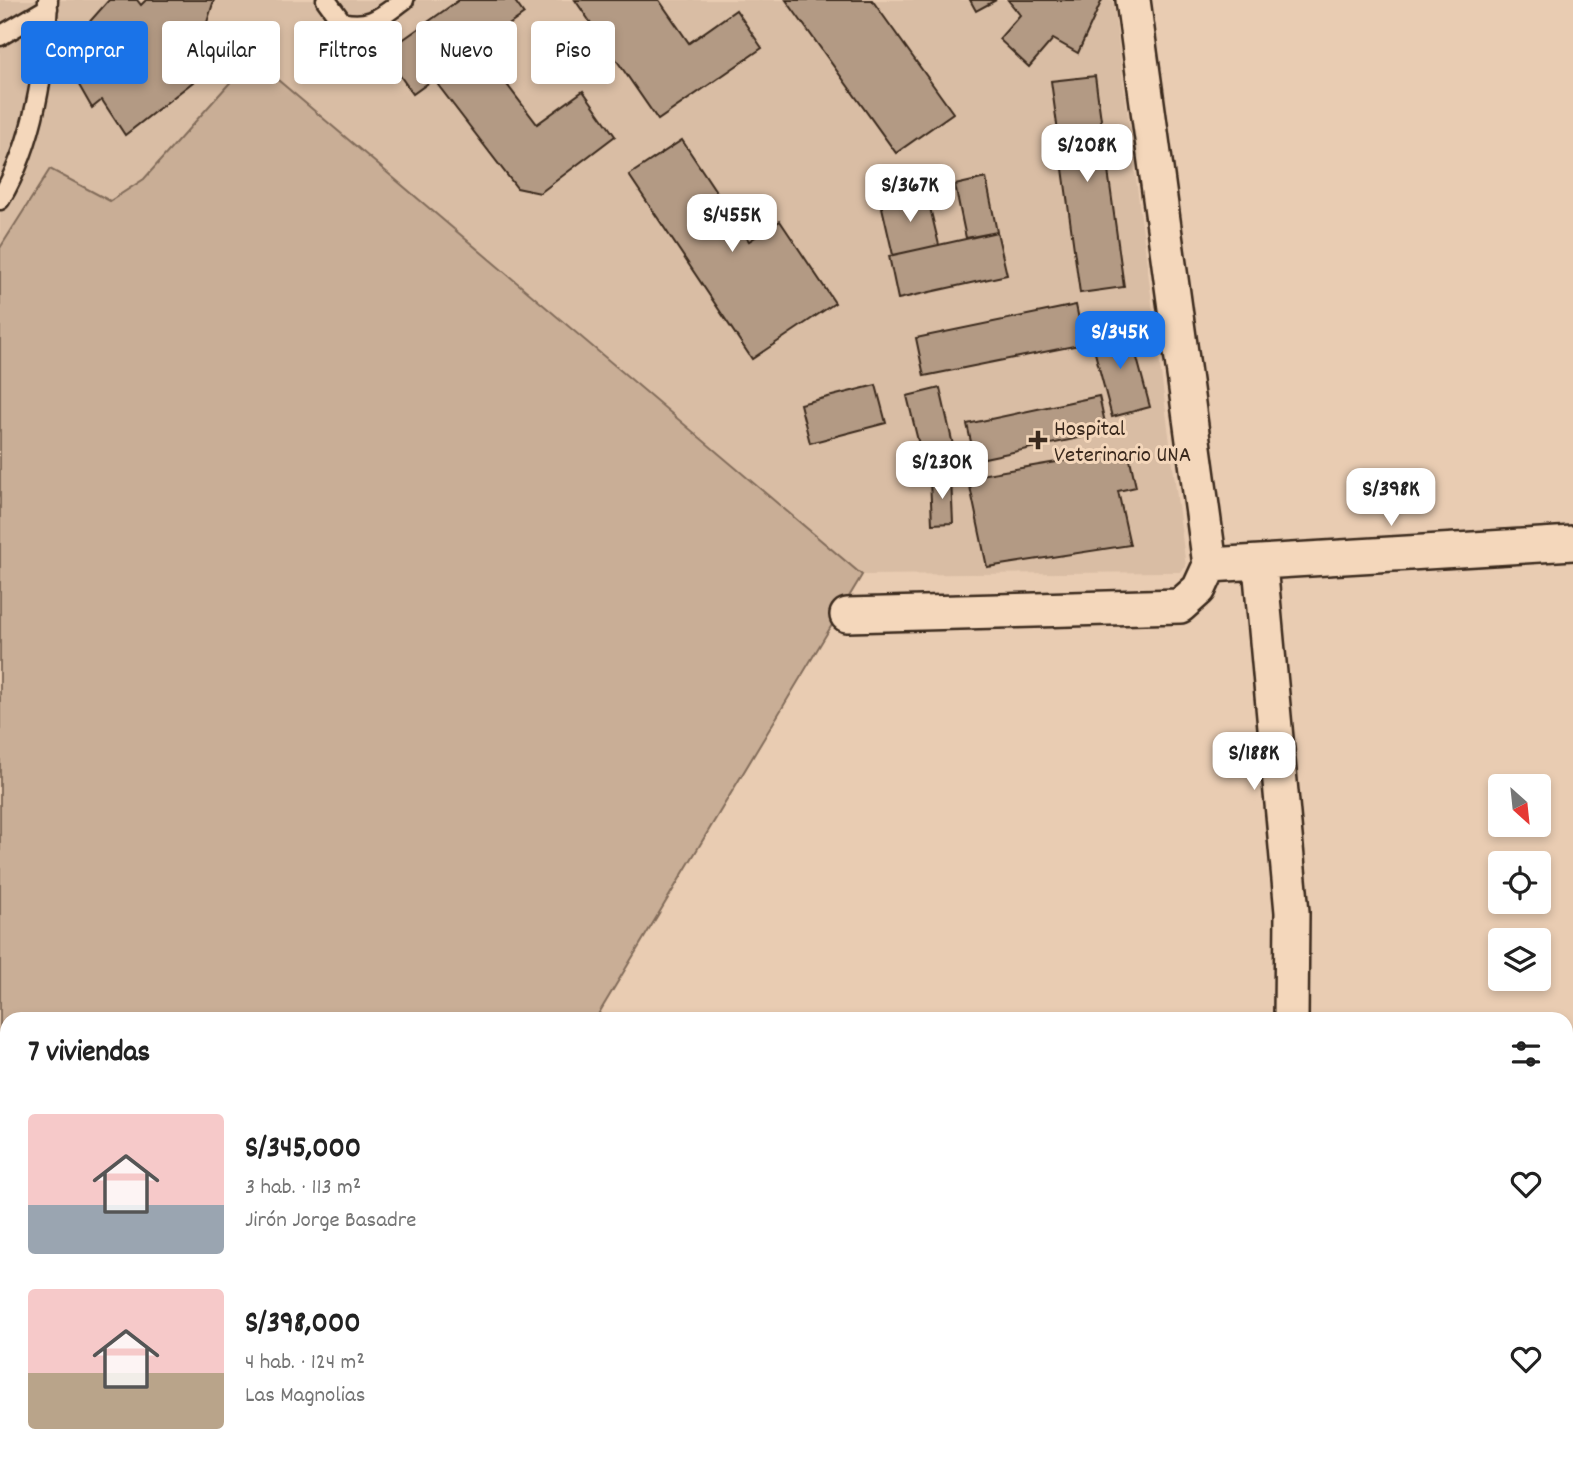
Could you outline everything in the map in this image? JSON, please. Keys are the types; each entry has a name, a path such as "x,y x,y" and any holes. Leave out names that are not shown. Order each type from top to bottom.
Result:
{"street":[{"path":"847,615 1180,606 1199,589 1210,565 1133,0"},
{"path":"1210,565 1260,565 1573,543"},
{"path":"1260,565 1292,912 1291,1012"}],"lane":[{"path":"326,0 342,22 359,27 381,17 404,0"},
{"path":"0,36 48,4"},
{"path":"0,200 19,168 39,93 48,4"}],"shaded area":[{"path":"0,0 1113,0 1186,567 1180,572 862,575 600,1012 0,1012"},
{"path":"280,82 862,575 600,1012 0,1012 0,248 50,169 110,201 144,179 229,84 280,84"}],"building":[{"path":"109,0 137,0 141,5 146,0 214,0 207,21 162,21 162,84 190,84 125,135 102,100 92,108 78,84 148,84 148,21 90,21"},
{"path":"459,0 514,0 524,14 514,21 429,21"},
{"path":"575,0 659,0 689,43 736,10 762,48 658,120 615,58 615,21 590,21"},
{"path":"786,0 872,0 953,113 896,153"},
{"path":"970,0 996,0 976,11"},
{"path":"1008,0 1102,0 1078,53 1053,39 1029,67 999,39 1020,15"},
{"path":"416,30 416,84 427,84 413,94 402,78 402,40"},
{"path":"1095,76 1124,287 1080,293 1051,81"},
{"path":"507,84 537,124 583,91 615,136 540,193 517,188 438,85"},
{"path":"682,140 749,241 780,221 835,303 752,359 629,175"},
{"path":"986,178 997,232 966,238 955,185"},
{"path":"926,191 939,245 893,255 881,203"},
{"path":"997,232 1007,275 898,299 889,256"},
{"path":"1076,305 1084,344 924,376 916,338"},
{"path":"1128,324 1150,407 1112,417 1090,334"},
{"path":"876,385 886,423 810,443 800,404"},
{"path":"940,388 953,445 921,453 907,396"},
{"path":"1099,396 1107,432 975,460 967,424"},
{"path":"1128,450 1136,487 1118,491 1130,545 987,567 968,477"},
{"path":"951,478 953,523 932,524 930,479"}],"place":[{"name":"Hospital Veterinario UNA","path":"1038,440"}]}
